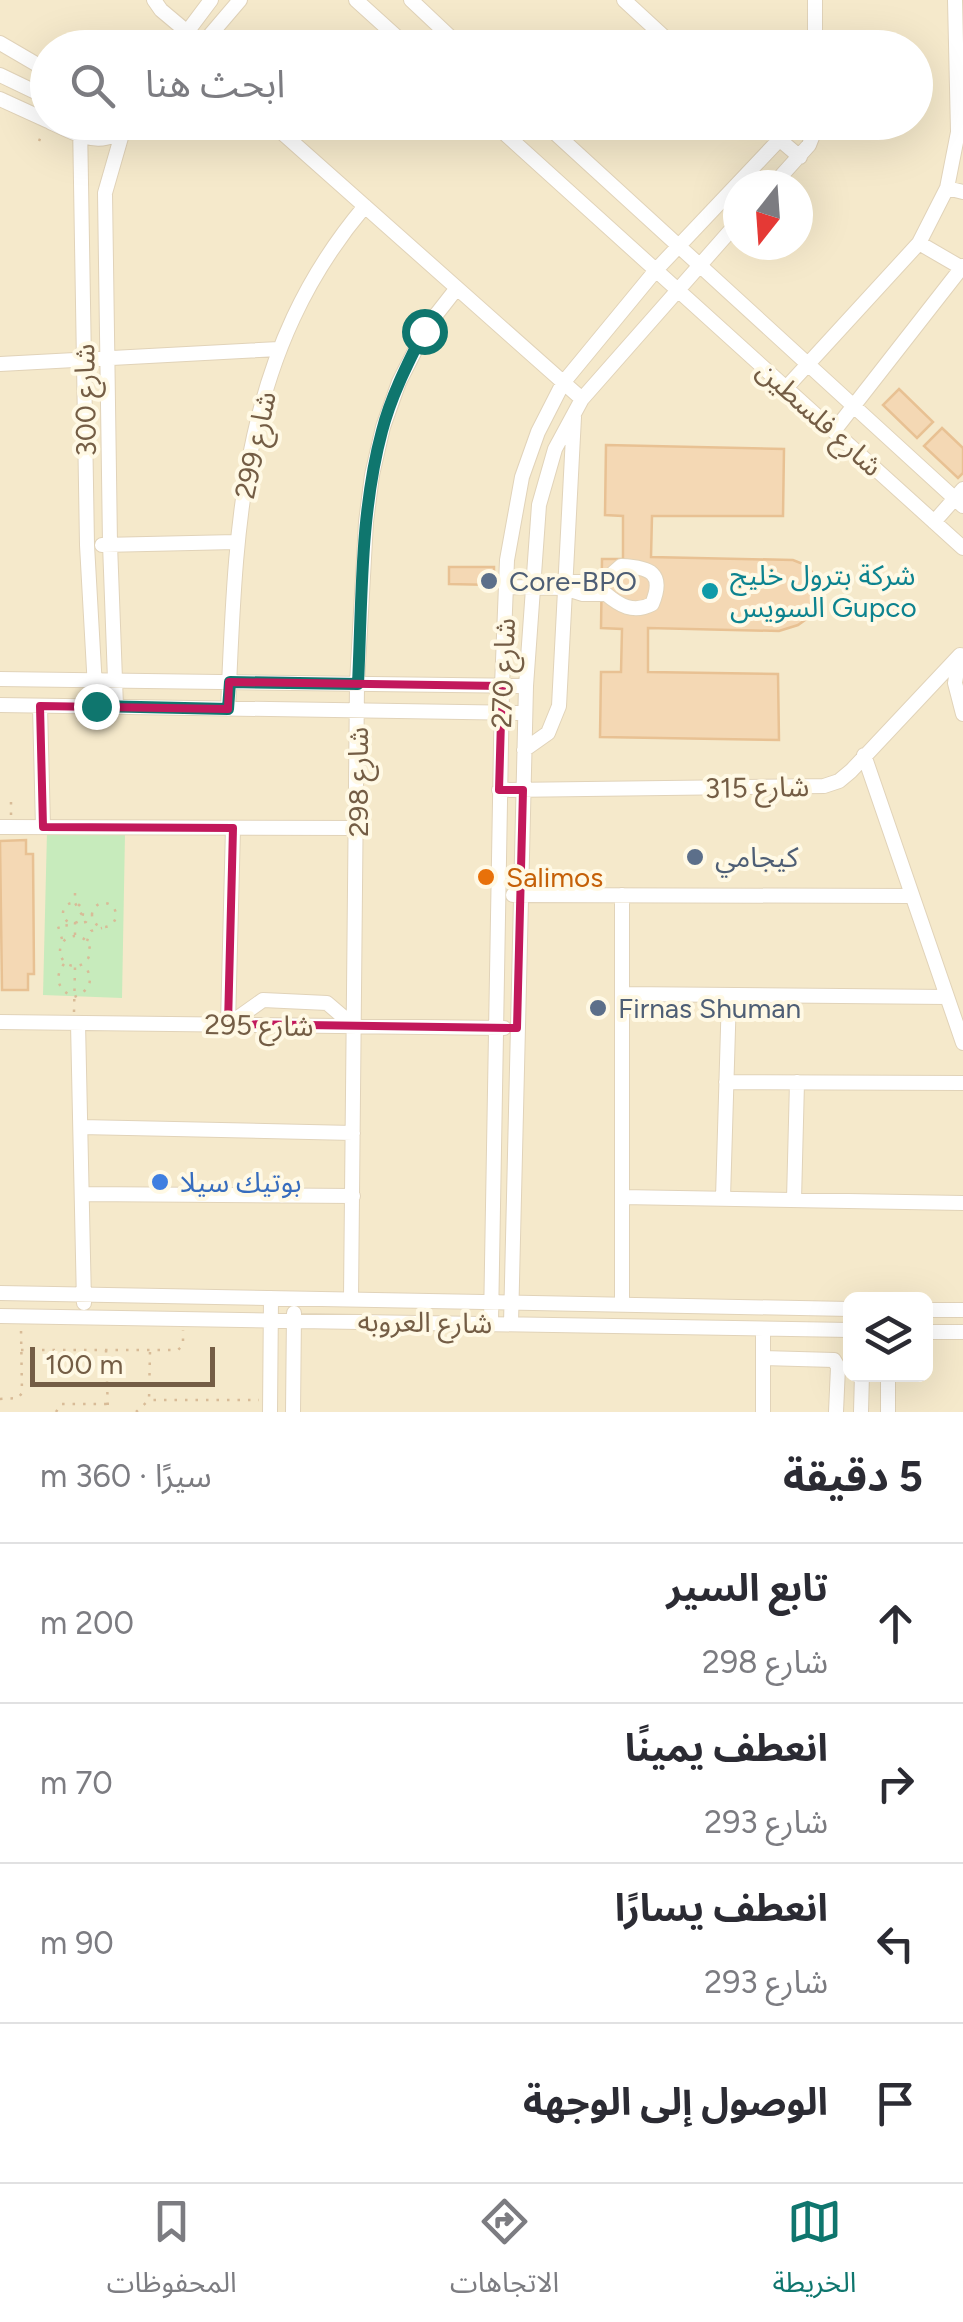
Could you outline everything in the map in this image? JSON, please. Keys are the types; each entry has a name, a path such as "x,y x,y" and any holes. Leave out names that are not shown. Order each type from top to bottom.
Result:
{"street":[{"path":"154,0 173,30"},
{"path":"190,30 211,0"},
{"path":"214,30 240,0"},
{"path":"356,0 389,30"},
{"path":"411,0 443,30"},
{"path":"624,0 640,8 660,30"},
{"path":"815,0 815,30"},
{"path":"786,388 920,243 947,188 958,132 955,0"},
{"path":"0,43 30,60"},
{"path":"0,75 30,89"},
{"path":"0,115 7,102 30,113"},
{"name":"شارع 300","path":"80,140 87,545 96,706"},
{"name":"شارع 300","path":"116,707 105,193 120,140"},
{"path":"290,140 562,383 578,405 559,706 548,734 524,750"},
{"path":"512,140 656,270"},
{"path":"562,140 677,247"},
{"path":"779,140 800,157"},
{"name":"شارع 270","path":"490,1322 502,686 511,532 522,477 562,383 656,270 779,140"},
{"path":"787,170 812,140"},
{"path":"947,188 963,192"},
{"name":"شارع 299","path":"228,709 236,542 252,441 279,349 328,252 365,206"},
{"name":"شارع 270","path":"511,1324 525,714 539,505 545,477 578,405 723,238"},
{"path":"834,431 962,267 920,243"},
{"name":"شارع فلسطين","path":"677,247 960,498"},
{"name":"شارع فلسطين","path":"656,270 963,548"},
{"name":"شارع 298","path":"351,1298 358,684 366,522 382,428 399,382 424,331 457,288"},
{"path":"0,364 279,349"},
{"path":"934,522 960,498"},
{"path":"87,545 236,542"},
{"path":"506,587 564,588 572,582 606,587"},
{"path":"962,653 955,682 963,714"},
{"name":"شارع 315","path":"500,790 824,786 838,781 864,756 962,653"},
{"path":"0,678 526,686"},
{"path":"0,705 525,714"},
{"path":"40,706 44,827"},
{"path":"864,756 963,1043"},
{"path":"0,827 358,828"},
{"path":"228,1024 233,828"},
{"path":"498,895 912,896"},
{"path":"622,896 622,1304"},
{"path":"622,994 947,997"},
{"path":"723,1198 729,995"},
{"path":"228,1024 263,1000 327,1002 355,1027"},
{"name":"شارع 295","path":"0,1022 517,1028"},
{"path":"76,1024 84,1317"},
{"path":"726,1082 963,1083"},
{"path":"794,1200 797,1082"},
{"path":"80,1128 353,1133"},
{"path":"82,1194 352,1196"},
{"path":"622,1197 963,1203"},
{"name":"شارع العروبه","path":"0,1293 843,1308"},
{"path":"270,1406 271,1298"},
{"path":"293,1412 295,1298"},
{"path":"933,1310 963,1310"},
{"name":"شارع العروبه","path":"0,1316 843,1330"},
{"path":"763,1412 764,1329"},
{"path":"933,1332 963,1332"},
{"path":"763,1358 834,1360 838,1367 836,1412"},
{"path":"861,1412 862,1382"},
{"path":"888,1382 888,1412"}],"path":[{"path":"74,924 82,917 75,886"},
{"path":"64,941 58,926 86,922 102,903 113,906 114,920 91,931 86,942 89,956 84,964 65,963"},
{"path":"78,904 86,922"},
{"path":"74,924 64,920 63,908 78,904"},
{"path":"92,917 103,928"},
{"path":"74,924 75,936"},
{"path":"74,998 66,994 58,979 65,963 60,950 64,941 75,936"},
{"path":"75,936 86,942"},
{"path":"74,998 85,993 91,984 84,964"},
{"path":"74,966 76,1024"},
{"path":"0,1398 18,1398 22,1393 21,1316"},
{"path":"21,1350 180,1348 183,1319"},
{"path":"106,1350 108,1412"},
{"path":"150,1350 150,1400"},
{"path":"136,1412 150,1400 270,1406"},
{"path":"56,1412 61,1404 107,1404"}],"highlighted area":[{"path":"229,682 502,686 499,790 523,790 517,1028 228,1024 233,828 43,827 40,706 228,709"}],"shaded area":[{"path":"0,0 963,0 963,1412 0,1412"}],"green space":[{"path":"47,832 125,834 122,998 43,995"}],"building":[{"path":"899,389 933,422 917,438 883,405"},
{"path":"942,428 963,448 963,473 958,478 924,446"},
{"name":"شركة بترول خليج السويس Gupco","path":"606,445 784,449 783,516 652,516 651,557 793,560 808,566 818,581 812,615 779,631 648,628 648,672 778,674 779,740 600,737 601,672 621,672 622,629 601,628 602,559 623,559 623,516 605,515"},
{"path":"449,567 494,567 494,585 449,584"},
{"path":"26,840 26,854 33,854 34,974 28,974 28,990 2,990 0,841"}],"place":[{"name":"Core-BPO","path":"489,581"},
{"name":"شركة بترول خليج السويس Gupco","path":"710,591"},
{"name":"كيجامي","path":"695,857"},
{"name":"Salimos","path":"486,877"},
{"name":"Firnas Shuman","path":"598,1008"},
{"name":"بوتيك سيلا","path":"160,1182"}],"route":[{"path":"96,706 228,709 230,682 358,684 372,474 382,428 424,331"}]}
